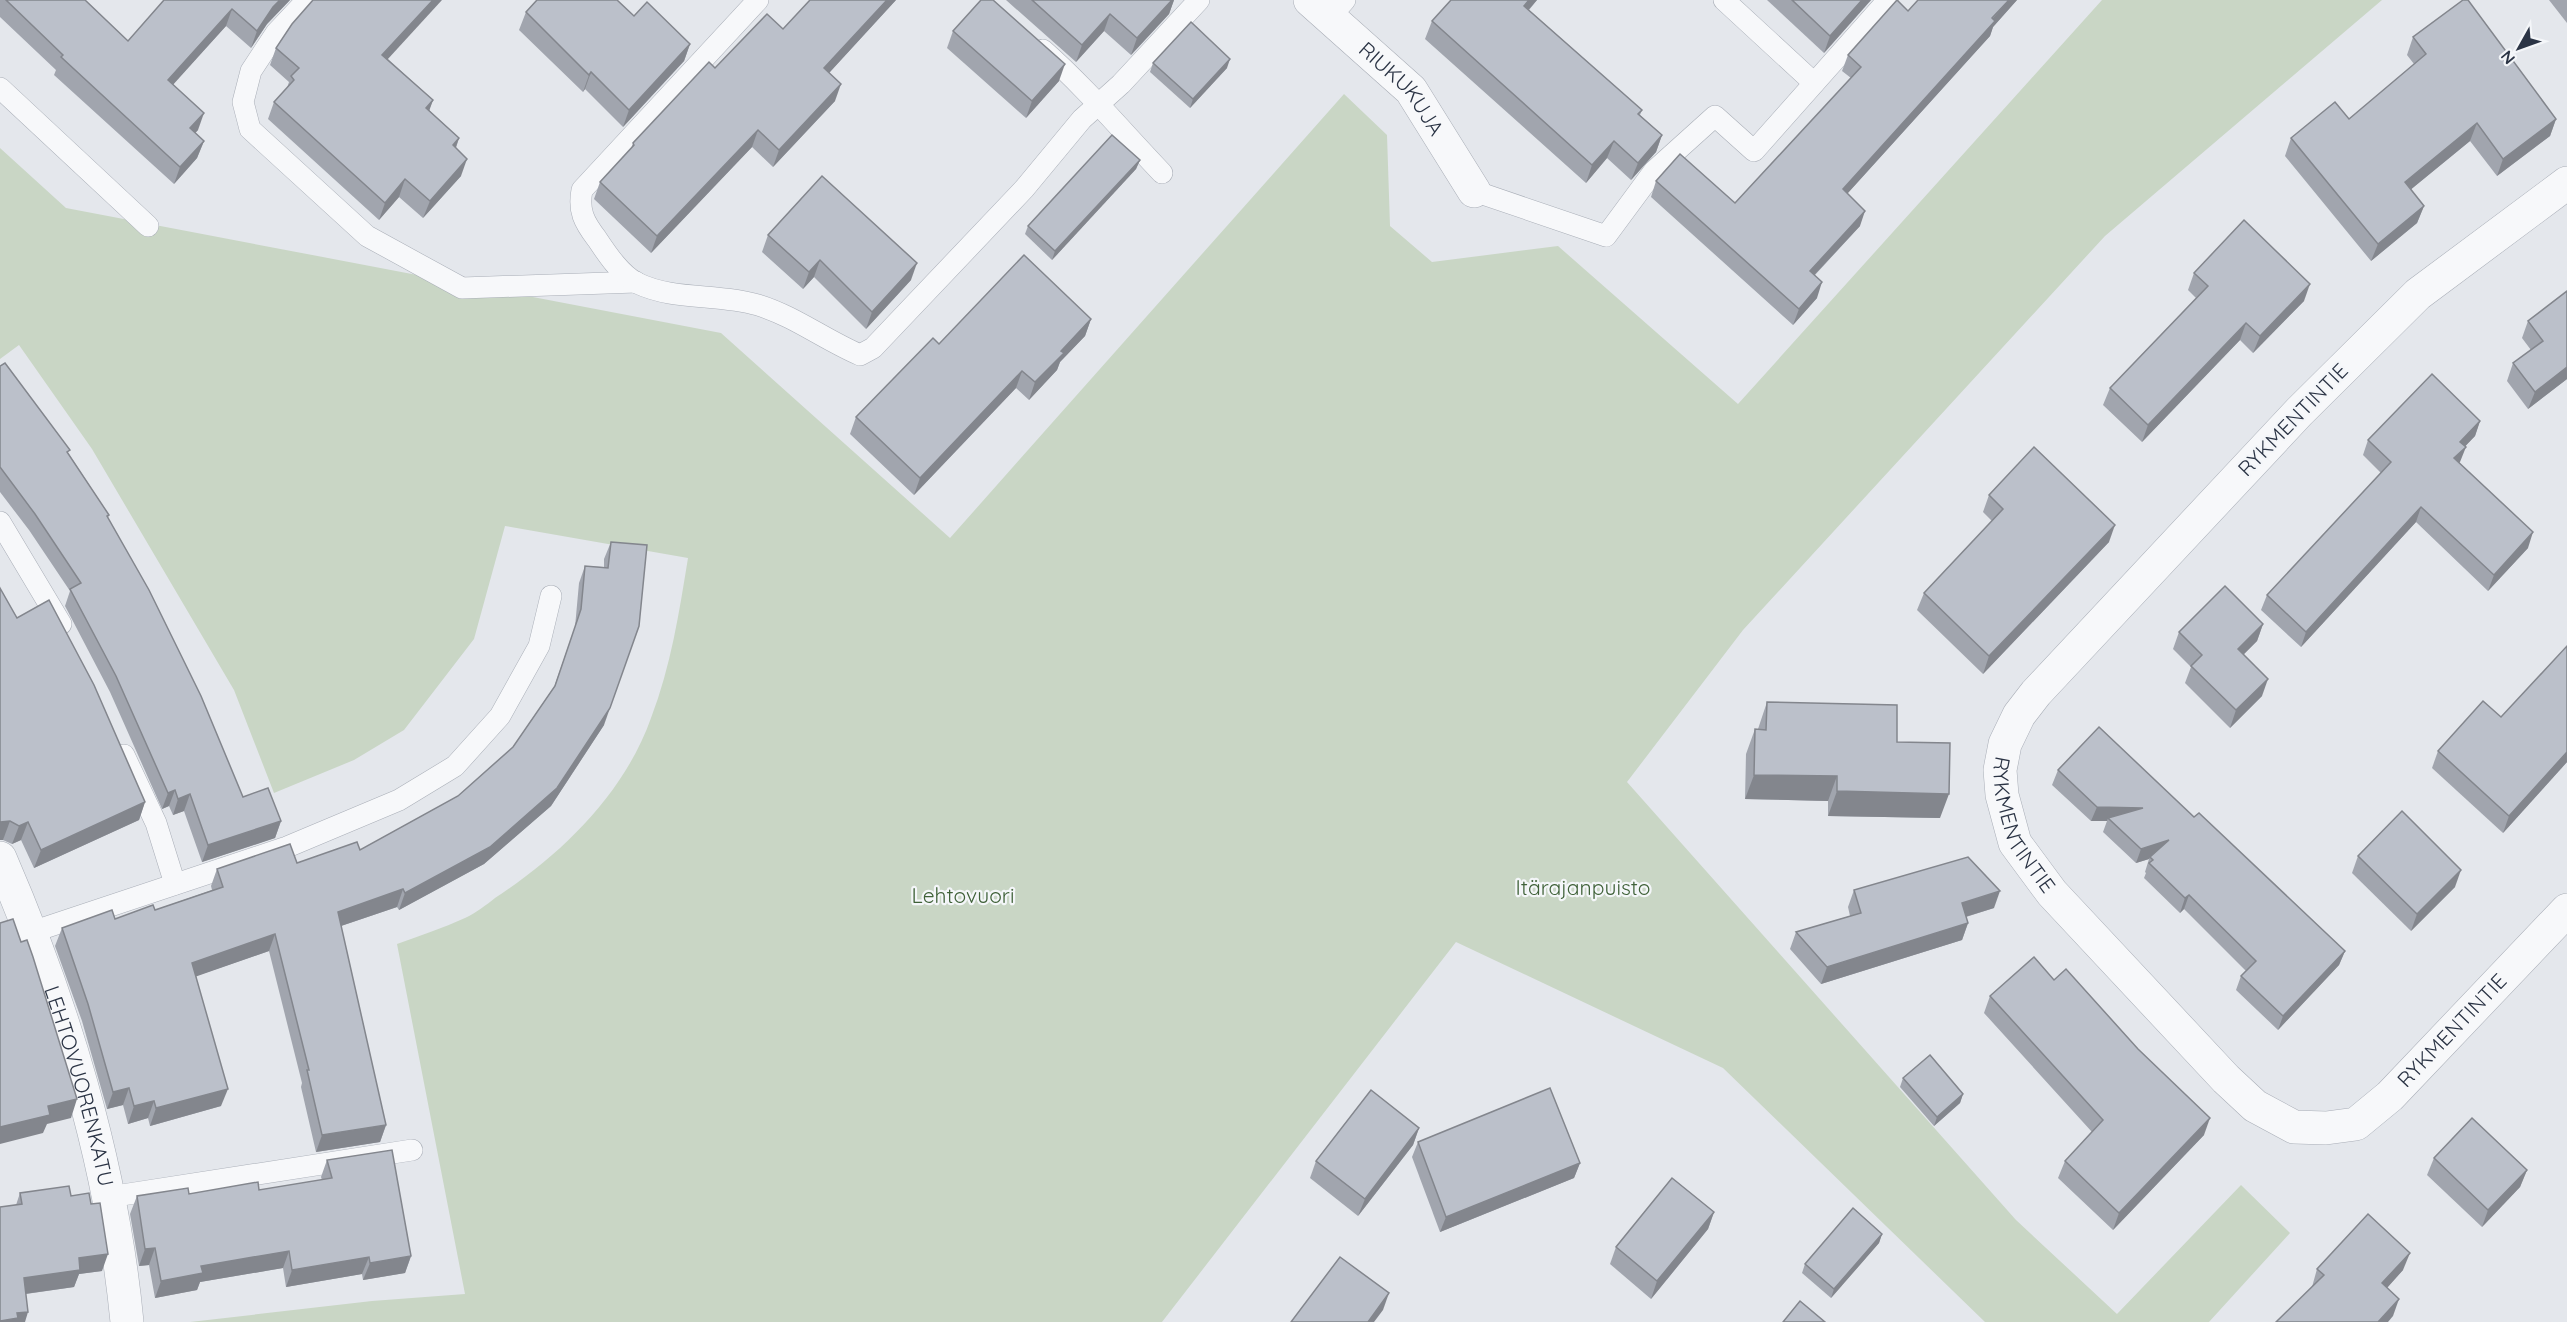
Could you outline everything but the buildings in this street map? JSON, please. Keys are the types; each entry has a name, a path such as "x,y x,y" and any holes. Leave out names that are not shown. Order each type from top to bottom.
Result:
{"street":[{"name":"RIUKUKUJA","path":"1328,6 1412,90 1474,191"},
{"name":"RYKMENTINTIE","path":"2567,183 2418,294 2299,412 2036,693 2019,716 2006,744 2000,770 2002,795 2015,843 2052,893 2226,1079 2255,1106 2294,1127 2326,1128 2356,1124 2390,1096 2567,910"},
{"name":"LEHTOVUORENKATU","path":"0,858 32,932 82,1089 109,1197 127,1322"}],"lane":[{"path":"308,0 276,33 251,70 243,102 245,111 250,129 367,236 462,288 636,282 675,293 757,304 860,355 873,348 1024,189 1082,119 1120,84 1199,0"},
{"path":"636,282 611,260 591,232 579,206 582,190 758,0"},
{"path":"1724,0 1814,83"},
{"path":"1474,191 1606,236 1654,171 1715,116 1754,151 1888,0"},
{"path":"1029,38 1080,83 1161,173"},
{"path":"0,88 147,226"},
{"path":"0,522 71,642"},
{"path":"32,932 286,847 399,800 455,766 500,716 539,646 551,596"},
{"path":"117,740 156,823 175,884"},
{"path":"109,1197 412,1149"}],"green space":[{"name":"Lehtovuori","path":"2102,0 2382,0 2105,236 1743,630 1627,782 2016,1220 2117,1314 2241,1185 2290,1233 2209,1322 1985,1322 1723,1068 1456,942 1162,1322 190,1322 372,1301 465,1294 397,944 457,922 481,909 520,881 566,842 607,797 625,772 639,746 658,698 674,639 688,558 505,526 474,639 404,730 354,760 274,793 234,690 92,449 19,345 0,359 0,148 66,208 721,333 950,538 1344,94 1387,135 1390,226 1432,262 1558,246 1738,404"}],"park label":[{"name":"Itärajanpuisto","path":"1583,888"}]}
